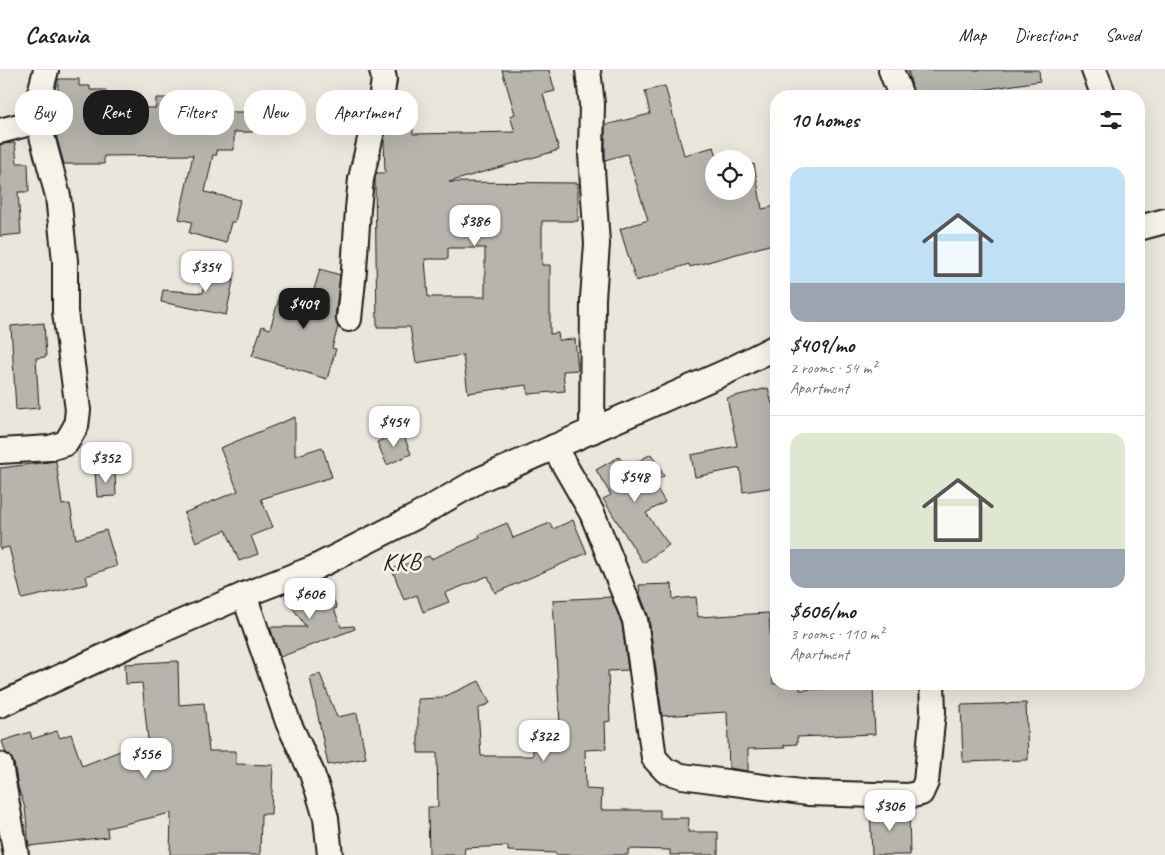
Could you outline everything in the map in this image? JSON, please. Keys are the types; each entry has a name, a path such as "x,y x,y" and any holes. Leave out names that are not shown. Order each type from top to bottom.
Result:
{"street":[{"path":"41,90 46,70"},
{"path":"349,319 361,179 381,101 384,79 382,70"},
{"path":"588,70 592,104 592,154 597,244 593,298 592,430"},
{"path":"891,70 899,90"},
{"path":"1094,70 1102,90"},
{"path":"0,131 15,127"},
{"path":"0,452 50,448 66,443 76,426 78,410 65,312 65,260 58,196 42,135"},
{"path":"1145,223 1165,221"},
{"path":"1,700 244,595 314,568 416,517 479,480 770,351"},
{"path":"554,447 592,513 635,620 654,758 666,771 682,776 808,793 908,796 921,793 926,782 932,690"},
{"path":"244,595 288,722 311,771 318,791 326,818 330,855"},
{"path":"0,765 16,855"}],"building":[{"path":"502,70 549,70 555,91 543,94 559,150 449,182 578,183 578,221 542,221 542,265 550,265 550,334 558,333 559,340 575,339 578,370 563,371 565,391 528,394 527,385 468,393 463,355 416,363 410,327 377,327 375,178 376,173 385,173 385,135 515,132 510,116 515,114","holes":["448,248 485,248 485,297 428,297 425,259 448,259"]},
{"path":"908,70 1039,70 1040,81 981,90 913,90"},
{"path":"58,79 79,79 79,86 90,86 90,90 83,90 83,135 149,135 149,108 156,108 156,98 159,98 159,135 234,135 234,150 216,150 217,155 213,155 205,192 240,200 235,222 231,222 226,243 189,233 192,222 179,219 193,155 104,156 104,164 64,164 57,135 73,135 73,90 58,90"},
{"path":"665,86 684,155 714,147 715,150 705,150 705,200 755,200 755,170 762,209 770,207 770,245 690,267 689,264 636,281 620,229 648,220 627,154 605,160 605,125 650,114 645,91"},
{"path":"234,112 244,112 244,132 234,132"},
{"path":"15,143 17,163 28,163 29,192 18,192 21,234 0,236 0,144"},
{"path":"209,266 235,272 226,315 161,302 163,290 203,293"},
{"path":"320,269 340,275 335,318 338,327 332,348 336,349 327,379 252,356 262,326 270,329 280,295 310,303"},
{"path":"44,323 46,357 36,358 39,408 16,410 11,326"},
{"path":"768,388 770,396 770,488 743,492 740,468 695,477 691,455 737,446 727,398"},
{"path":"295,417 295,456 322,447 332,477 261,499 273,527 251,536 258,554 239,561 226,530 196,542 184,513 238,491 220,448"},
{"path":"402,431 411,454 387,465 377,442"},
{"path":"651,454 664,476 653,482 665,502 646,513 669,545 643,563 603,499 611,495 596,470 619,457 626,468"},
{"path":"56,461 62,505 70,504 76,539 106,530 117,566 86,576 88,584 22,599 9,547 0,549 0,468"},
{"path":"115,471 116,496 97,497 95,472"},
{"path":"573,520 587,553 495,593 488,576 445,593 449,602 423,612 417,595 404,600 392,569 429,556 431,559 480,538 479,535 507,523 513,538 550,523 553,529"},
{"path":"326,581 337,608 334,609 341,627 354,626 355,629 280,657 270,627 306,627 285,597"},
{"path":"672,584 673,599 696,597 698,617 769,613 770,690 873,690 875,734 797,737 797,744 784,745 784,748 748,749 748,771 729,768 727,712 662,716 649,618 640,594 639,585"},
{"path":"611,597 622,624 628,670 608,671 610,721 605,722 606,749 585,750 586,789 602,790 601,810 660,810 660,818 689,818 688,832 718,832 718,855 670,855 670,850 628,849 628,855 556,855 556,853 508,851 508,846 465,848 464,855 429,855 428,807 438,807 437,753 418,753 418,699 441,698 479,681 490,703 478,709 481,756 533,756 533,746 556,745 556,725 560,724 553,600"},
{"path":"178,661 179,705 204,703 209,751 236,751 236,764 273,765 271,814 261,814 260,855 170,855 171,813 107,828 108,837 29,846 25,808 18,787 14,763 6,753 2,741 30,732 32,739 57,731 60,738 71,734 82,766 148,740 142,683 126,684 125,664"},
{"path":"320,674 337,717 357,713 366,758 328,765 310,677"},
{"path":"1026,703 1028,760 963,762 961,705"},
{"path":"870,809 909,810 910,855 872,855"}],"district":[{"name":"KKB","path":"402,561"}]}
